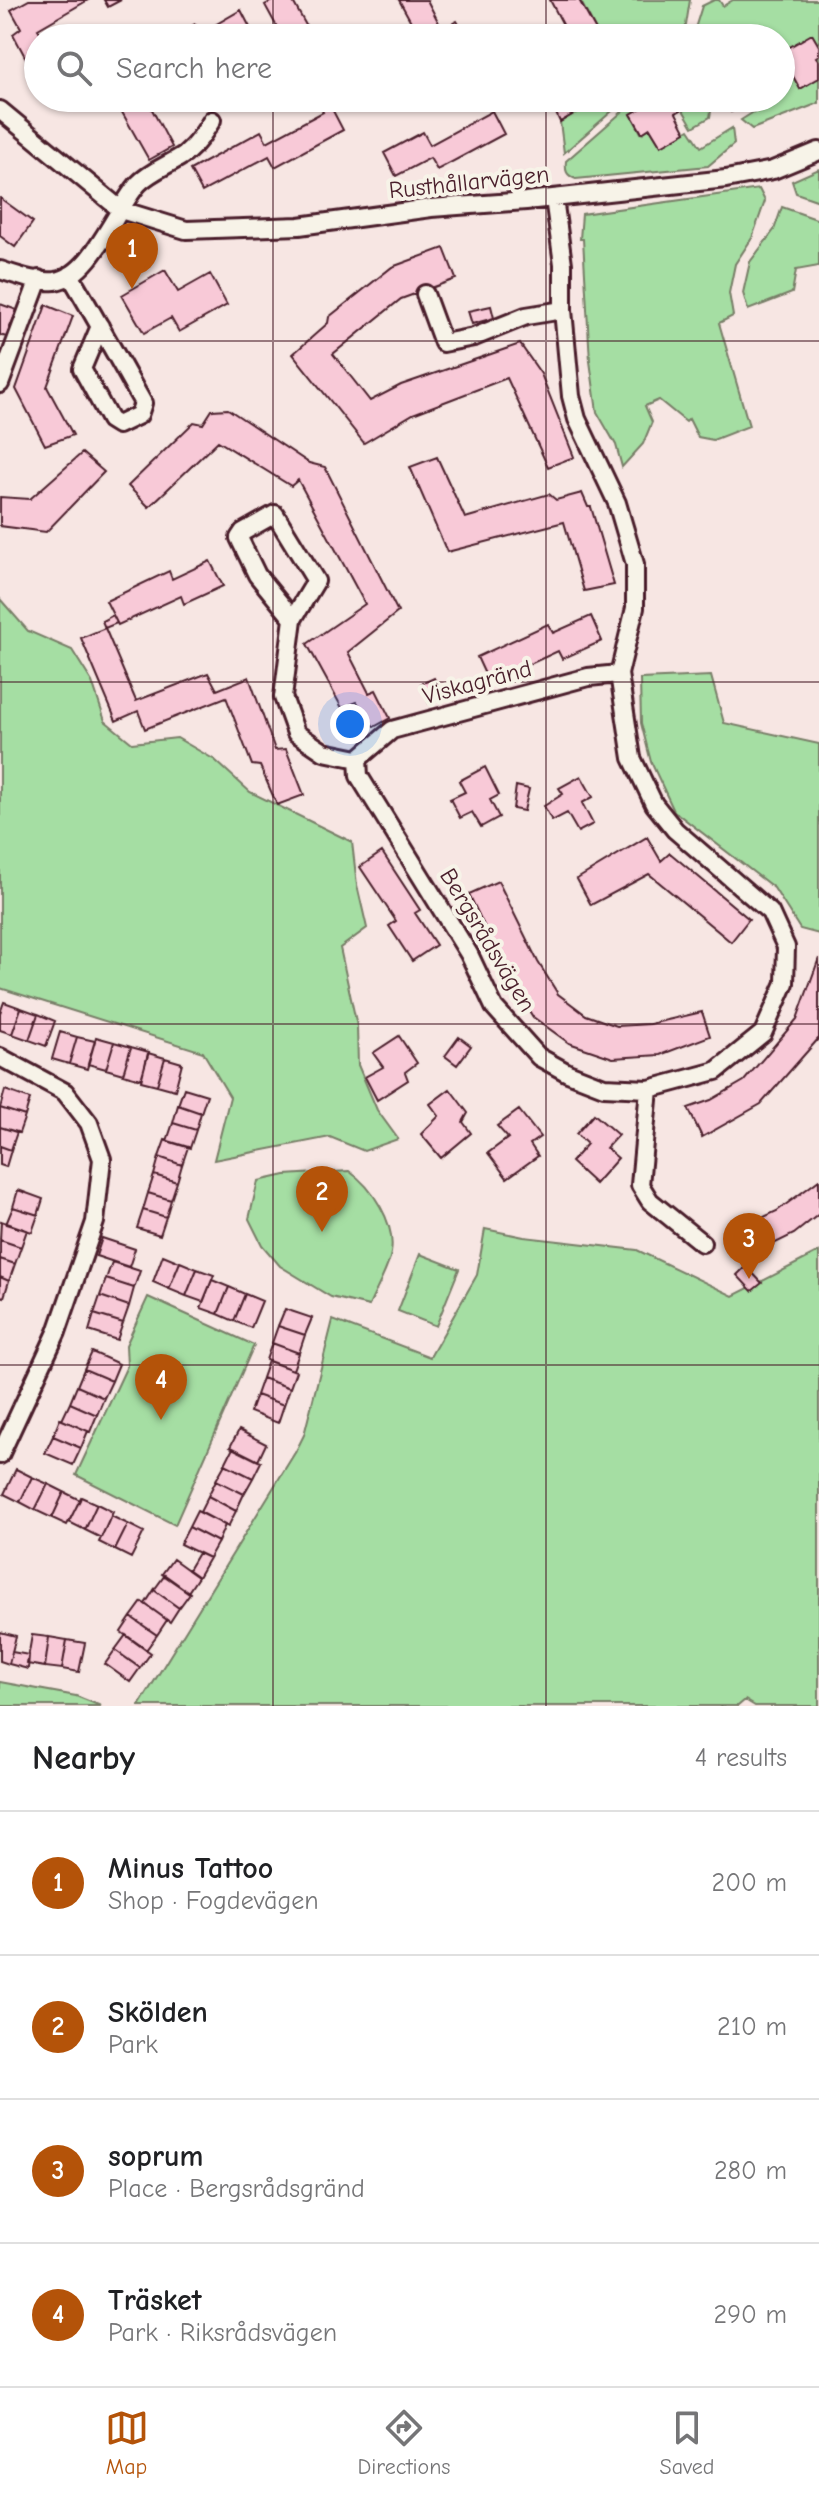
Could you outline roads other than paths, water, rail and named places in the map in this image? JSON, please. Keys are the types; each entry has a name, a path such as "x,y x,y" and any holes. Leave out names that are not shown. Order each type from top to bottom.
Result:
{"street":[{"name":"Rusthållarvägen","path":"0,110 121,210 186,230 299,226 431,208 554,198 756,174 819,151"},
{"path":"0,270 54,281 70,275 89,257 139,183 185,154 198,142 212,120"},
{"name":"Bergsrådsvägen","path":"358,759 359,776 469,954 501,1017 539,1057 604,1087 649,1089 716,1071 763,1033 785,983 786,947 770,912 675,830 654,804 632,758 619,674 635,608 635,564 617,503 577,419 569,382 563,264 554,198"},
{"path":"70,275 100,326 143,403 139,415 118,425 110,420 82,369 100,326"},
{"path":"0,384 39,279"},
{"path":"425,294 443,343 474,337 526,316 563,310"},
{"path":"293,619 257,575 239,538 243,532 275,514 316,581 293,619 283,697 296,733 324,752 358,759"},
{"name":"Viskagränd","path":"358,759 392,730 588,677 619,674"},
{"path":"0,1057 65,1092 89,1123 102,1159 95,1222 57,1332 0,1455"},
{"path":"649,1089 640,1185 650,1201 702,1243"}],"place":[{"name":"Minus Tattoo","path":"132,289"},
{"name":"Skölden","path":"322,1232"},
{"name":"soprum","path":"749,1279"},
{"name":"Träsket","path":"161,1420"}]}
